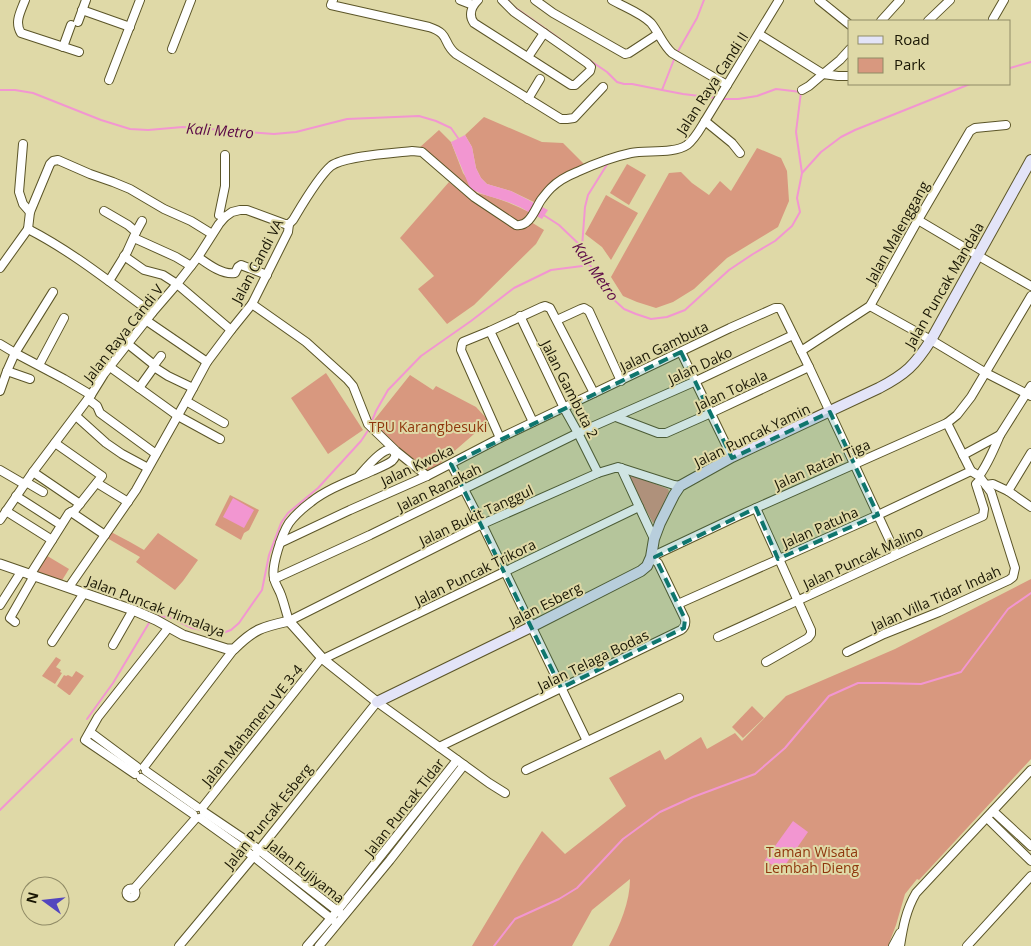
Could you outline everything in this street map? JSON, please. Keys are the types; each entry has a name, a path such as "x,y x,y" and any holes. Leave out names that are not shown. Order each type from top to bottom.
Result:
{"main road":[{"name":"Jalan Puncak Mandala","path":"830,412 896,379 909,370 922,354 1031,160"},
{"name":"Jalan Puncak Yamin","path":"680,486 732,458 830,412"},
{"path":"652,557 654,539 667,508 680,486"},
{"name":"Jalan Esberg","path":"376,702 641,571 647,566 652,557"}],"street":[{"path":"25,0 18,21 21,33 79,52"},
{"path":"63,47 86,0"},
{"path":"109,80 140,0"},
{"path":"172,49 191,0"},
{"path":"333,0 331,5 438,30 443,34 456,54 561,119 574,118 603,87"},
{"path":"460,0 476,3 471,18 474,23 572,86 591,69 587,63 514,12 502,0"},
{"path":"535,0 553,13 625,54 657,32"},
{"path":"612,0 645,18 657,32 666,48 675,55 727,85"},
{"name":"Jalan Raya Candi II","path":"530,218 549,190 560,180 599,162 632,153 671,150 687,145 706,121 779,0"},
{"path":"819,0 848,23"},
{"path":"882,20 900,0"},
{"path":"929,20 950,0"},
{"path":"993,19 1004,0"},
{"path":"82,10 130,28"},
{"path":"528,57 544,33"},
{"path":"759,34 823,74 848,76"},
{"path":"802,90 840,60 848,51"},
{"path":"528,99 540,79"},
{"path":"706,121 732,143 740,153"},
{"name":"Jalan Malenggang","path":"801,352 870,306 970,131 974,128 1006,125"},
{"path":"23,144 19,192 23,204 30,212"},
{"name":"Jalan Candi VA","path":"69,587 128,502 207,362 252,304 288,232 289,224 330,167 344,160 412,151 425,154 467,192 516,225 519,226 526,223 530,218"},
{"path":"225,155 225,186 219,215 225,217 232,212 246,210 289,224"},
{"path":"0,268 28,229 30,212 53,160 58,160 121,185 212,234"},
{"path":"104,211 128,225 135,235 191,266"},
{"name":"Jalan Raya Candi V","path":"0,520 110,367 152,313 178,284 225,217"},
{"path":"918,220 1031,286"},
{"path":"109,281 142,221"},
{"path":"28,229 74,256 152,313"},
{"path":"124,256 144,270 163,275 178,284 231,330"},
{"path":"198,257 214,268 230,274 235,273 241,265 267,275"},
{"path":"0,391 15,353 53,292"},
{"name":"Jalan Ratah Tiga","path":"652,557 946,423 968,402 1031,296"},
{"path":"252,304 306,342 347,379 353,386 370,426 427,476"},
{"path":"500,438 461,350 463,342 520,316 545,306 548,307 552,310 594,393"},
{"path":"870,306 986,373 1030,392 1000,435 984,469 982,480 1008,491 1031,507"},
{"path":"557,320 584,308 588,311 621,380"},
{"name":"Jalan Gambuta","path":"564,408 775,308 781,310 793,335"},
{"name":"Jalan Gambuta 2","path":"520,316 564,408 598,473"},
{"path":"39,365 64,318"},
{"path":"147,321 207,362"},
{"path":"490,331 533,422"},
{"path":"793,335 830,412"},
{"name":"Jalan Dako","path":"616,417 696,382 793,335"},
{"path":"0,344 64,379 89,397 100,413 156,454"},
{"path":"128,344 168,376 193,388"},
{"path":"681,352 732,458"},
{"path":"139,388 161,356"},
{"path":"110,367 178,416 220,439"},
{"name":"Jalan Tokala","path":"616,417 661,433 711,413 809,367"},
{"path":"7,371 30,380"},
{"path":"186,401 224,423"},
{"name":"Jalan Kwoka","path":"280,543 427,476 500,438 564,408"},
{"name":"Jalan Puncak Yamin","path":"830,412 896,554"},
{"path":"76,416 106,443 148,468"},
{"name":"Jalan Ranakah","path":"274,579 362,539 578,433 616,417"},
{"name":"Jalan Villa Tidar Indah","path":"847,652 884,634 939,612 1014,576 1015,568 994,497 982,480 971,471 946,423"},
{"path":"963,455 1000,435"},
{"path":"15,622 10,618 52,540 69,513 75,510 102,476 55,443"},
{"path":"358,477 384,451 390,450 395,454 393,460 312,501 298,513 288,524 280,543 273,571 274,579 289,620 322,659 376,702"},
{"path":"1008,491 1031,453"},
{"path":"451,464 587,742"},
{"name":"Jalan Bukit Tanggul","path":"289,620 482,524 598,473 615,467 621,468"},
{"path":"621,468 674,486 680,486"},
{"path":"621,468 654,539"},
{"path":"0,470 43,492"},
{"name":"Jalan Patuha","path":"678,604 971,471"},
{"path":"33,472 80,504"},
{"name":"Jalan Puncak Malino","path":"718,637 799,601 896,554 983,516 984,509 976,484 982,480"},
{"path":"97,483 128,502"},
{"path":"16,496 61,525"},
{"name":"Jalan Puncak Trikora","path":"322,659 639,508"},
{"path":"756,508 812,630 810,636 766,662"},
{"path":"6,510 52,540"},
{"path":"71,512 105,535"},
{"name":"Jalan Telaga Bodas","path":"439,747 681,630 686,623 658,563 652,557"},
{"name":"Jalan Puncak Himalaya","path":"0,564 132,610 154,619 183,635 219,647 234,649"},
{"path":"0,604 21,572"},
{"path":"52,642 84,593"},
{"path":"113,645 132,610"},
{"path":"141,771 246,636 266,626 289,620"},
{"path":"90,732 98,717 169,627"},
{"name":"Jalan Mahameru VE 3-4","path":"125,900 127,891 134,890 199,813 318,661 322,659"},
{"path":"526,770 679,698"},
{"name":"Jalan Puncak Tidar","path":"340,913 391,858 457,760 376,702"},
{"name":"Jalan Puncak Esberg","path":"179,946 376,702"},
{"name":"Jalan Fujiyama","path":"141,771 85,740 90,732 199,813 340,913"},
{"path":"457,760 505,793"},
{"name":"Jalan Puncak Tidar","path":"319,946 334,921 384,852 464,765"},
{"path":"900,946 902,929 908,908 916,893 1031,770"},
{"path":"993,811 1031,846"},
{"path":"987,818 1031,862"},
{"path":"384,852 391,858"},
{"name":"Jalan Fujiyama","path":"256,853 334,921"},
{"path":"967,946 1031,876"},
{"name":"Jalan Puncak Tidar","path":"307,946 334,921"},
{"path":"893,946 902,929"}],"highlighted area":[{"path":"681,352 732,458 830,412 878,515 778,559 756,508 655,557 685,619 684,628 561,688 451,464"}],"green space":[{"path":"484,117 542,142 563,143 584,164 550,184 536,203 511,191 487,184 481,178 476,168 472,147 465,135"},
{"path":"439,130 451,142 463,173 477,193 504,201 531,213 523,221 516,221 479,198 419,148"},
{"path":"757,148 781,158 787,171 789,201 778,227 727,258 694,289 673,302 656,308 623,296 611,277 669,173 681,172 692,183 709,195 720,181 731,191"},
{"path":"627,164 646,175 629,205 610,193"},
{"path":"449,182 471,200 514,228 523,228 531,222 544,230 536,244 474,305 447,324 418,289 434,276 400,238"},
{"path":"606,195 638,213 611,260 602,247 585,234"},
{"path":"326,373 363,430 328,454 291,398"},
{"name":"TPU Karangbesuki","path":"410,375 433,390 436,386 476,407 489,421 428,474 371,424"},
{"path":"630,474 669,491 653,523 628,476"},
{"path":"230,495 259,510 249,530 244,533 241,540 215,525"},
{"path":"111,532 144,550 158,533 198,560 175,590 136,562 140,557 107,538"},
{"path":"44,554 69,569 61,582 33,573"},
{"name":"Taman Wisata Lembah Dieng","path":"1031,579 1031,759 905,894 888,946 609,946 624,913 630,888 630,879 592,910 572,946 472,946 542,831 565,854 626,806 609,778 660,750 665,760 701,737 707,749 735,733 742,741 786,696 895,649"},
{"path":"56,657 61,660 56,667 62,673 55,684 42,676"},
{"path":"76,671 84,676 69,695 57,686 64,675 72,677"},
{"path":"752,706 764,718 743,738 732,727"}],"shaded area":[{"path":"465,135 472,147 476,168 481,178 487,184 511,191 548,210 542,219 508,202 470,188 451,142"},
{"path":"233,498 254,510 244,528 223,517"},
{"path":"793,821 808,832 781,871 765,860"}],"waterway":[{"path":"508,0 513,6 560,39"},
{"path":"677,53 697,18 704,0"},
{"path":"563,42 607,72 617,82 662,90 675,57"},
{"name":"Kali Metro","path":"1011,68 1031,62"},
{"name":"Kali Metro","path":"542,214 559,225 582,247 590,265 611,297 624,309 651,319 667,317 685,310 729,270 775,241 792,226 800,212 797,198 802,173 821,152 841,137 855,130 968,85"},
{"path":"722,99 757,96 776,89 801,92 796,132 802,173"},
{"name":"Kali Metro","path":"0,90 33,93 101,120 130,129 148,130 183,127 274,134 296,132 347,119 419,116 451,128 458,138"},
{"path":"662,90 716,98"},
{"path":"582,247 585,207 588,195 608,163"},
{"path":"371,423 388,390 421,356 514,288 551,270 590,265"},
{"path":"157,616 169,617 192,628 220,634 231,630 239,623 262,590 269,555 281,523 288,513 318,488 361,441 369,429"},
{"path":"494,946 515,919 559,899 577,888 623,839 660,812 693,797 755,774 785,748 829,696 858,683 921,684 961,672 1008,609 1031,593"},
{"path":"87,719 113,683 151,621"},
{"path":"0,810 72,739"}]}
